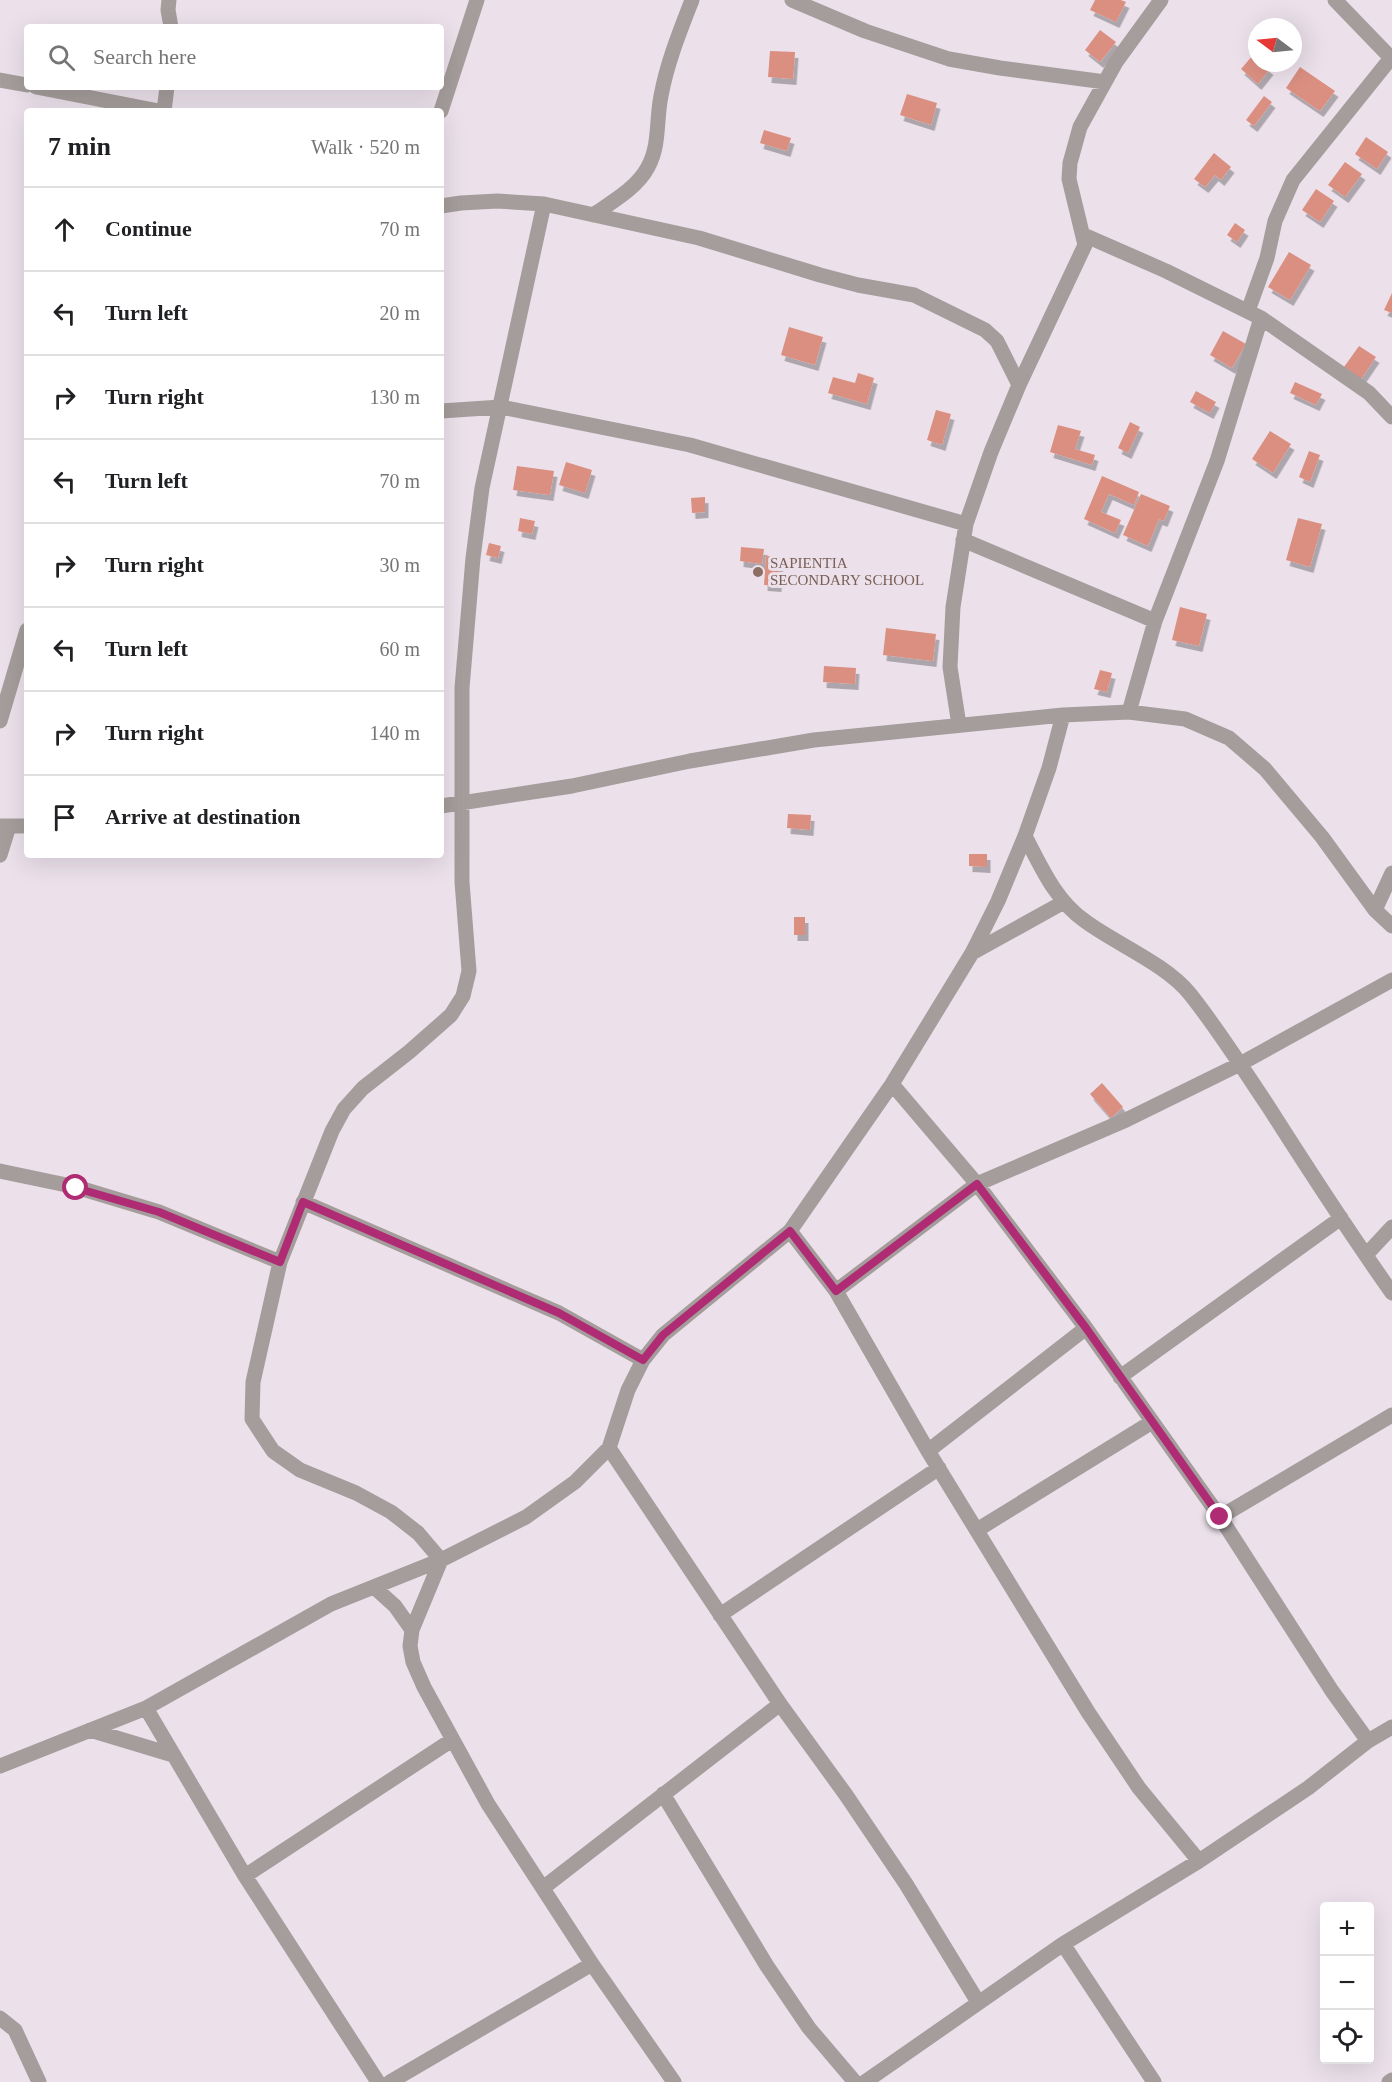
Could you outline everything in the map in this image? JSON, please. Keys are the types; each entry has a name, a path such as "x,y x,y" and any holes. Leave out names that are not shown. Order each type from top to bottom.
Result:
{"street":[{"path":"169,0 170,24"},
{"path":"442,108 477,0"},
{"path":"593,215 630,189 648,168 656,146 660,97 670,58 692,0"},
{"path":"792,0 865,31 950,59 1105,82"},
{"path":"959,725 950,667 953,607 966,524 991,452 1019,386 1085,245 1070,179 1070,163 1080,127 1116,62 1161,0"},
{"path":"1129,712 1155,621 1217,461 1255,315 1275,221 1293,180 1391,58 1335,0"},
{"path":"0,80 24,84"},
{"path":"52,90 145,108"},
{"path":"162,108 166,90"},
{"path":"444,206 497,201 544,204 699,238 848,282 914,296 985,330 997,341 1019,386"},
{"path":"441,1560 418,1533 391,1512 356,1493 300,1470 273,1451 252,1419 253,1382 280,1262 332,1131 344,1109 363,1088 410,1052 451,1015 463,996 469,970 462,882 462,688 473,558 482,488 544,204"},
{"path":"1084,235 1255,315 1369,393 1392,417"},
{"path":"444,411 501,407 690,445 966,524"},
{"path":"963,540 1155,621"},
{"path":"0,721 5,685 24,638"},
{"path":"444,806 572,786 690,761 814,740 1063,715 1129,712 1185,719 1229,738 1265,769 1322,837 1375,910 1392,926"},
{"path":"0,1766 146,1708 331,1604 441,1560 526,1517 575,1482 609,1448 628,1390 643,1360 663,1335 790,1231 892,1084 972,953 998,901 1025,836 1049,768 1063,715"},
{"path":"0,855 4,826 24,826"},
{"path":"1025,836 1045,875 1064,902 1084,921 1164,972 1188,992 1239,1064 1392,1293"},
{"path":"1375,910 1392,873"},
{"path":"972,953 1064,902"},
{"path":"836,1291 977,1184 1126,1120 1239,1064 1392,980"},
{"path":"892,1084 977,1184 1086,1328 1220,1517 1332,1691 1368,1741"},
{"path":"0,1171 76,1188 159,1212 280,1262"},
{"path":"303,1202 559,1313 643,1360"},
{"path":"1120,1377 1341,1218"},
{"path":"1366,1256 1392,1227"},
{"path":"790,1231 836,1291 928,1451 1101,1731 1139,1788 1199,1861"},
{"path":"928,1451 1086,1328"},
{"path":"1220,1517 1390,1421"},
{"path":"977,1530 1152,1422"},
{"path":"609,1448 780,1704 846,1795 906,1884 978,2001"},
{"path":"720,1615 939,1468"},
{"path":"441,1560 412,1630 410,1646 413,1662 452,1740 488,1804 592,1964 674,2082"},
{"path":"374,1587 395,1606 412,1630"},
{"path":"543,1888 780,1704"},
{"path":"146,1708 246,1876 378,2082"},
{"path":"865,2082 978,2001 1063,1944 1199,1861 1308,1788 1368,1741 1392,1727"},
{"path":"90,1730 173,1755"},
{"path":"246,1876 452,1740"},
{"path":"663,1794 767,1966 809,2028 855,2082"},
{"path":"1063,1944 1154,2082"},
{"path":"390,2082 592,1964"},
{"path":"0,2018 15,2030 39,2082"}],"building":[{"path":"1095,0 1126,2 1116,22 1090,10"},
{"path":"1100,30 1116,42 1100,62 1085,50"},
{"path":"770,51 795,52 793,79 768,77"},
{"path":"1248,61 1248,72 1268,72 1258,84 1241,69"},
{"path":"1302,68 1335,91 1320,111 1286,88 1297,72 1302,72"},
{"path":"907,94 937,103 931,125 900,115"},
{"path":"1264,96 1272,102 1254,126 1246,120"},
{"path":"764,130 791,138 787,151 760,143"},
{"path":"1366,137 1388,152 1377,169 1355,154"},
{"path":"1214,153 1231,167 1221,180 1215,175 1205,187 1194,179"},
{"path":"1345,162 1362,174 1345,197 1328,185"},
{"path":"1316,189 1334,201 1320,222 1302,210"},
{"path":"1235,223 1245,230 1237,242 1227,235"},
{"path":"1289,252 1311,265 1290,300 1268,287"},
{"path":"1392,293 1392,313 1384,310"},
{"path":"789,327 823,337 815,365 781,355"},
{"path":"1223,331 1246,344 1232,368 1210,355"},
{"path":"1359,346 1376,357 1361,379 1344,367"},
{"path":"858,373 874,378 867,404 828,393 833,377 855,383"},
{"path":"1295,382 1322,394 1316,405 1290,393"},
{"path":"1196,391 1216,402 1210,413 1190,402"},
{"path":"936,410 951,414 942,445 927,440"},
{"path":"1130,422 1140,427 1128,453 1118,448"},
{"path":"1058,425 1081,431 1075,449 1095,455 1092,465 1050,452"},
{"path":"1270,431 1291,444 1273,473 1252,459"},
{"path":"1309,451 1320,455 1310,482 1299,477"},
{"path":"566,462 592,470 585,493 559,485"},
{"path":"517,466 554,471 550,495 513,490"},
{"path":"1102,476 1139,492 1134,505 1109,494 1101,512 1121,520 1115,533 1084,519"},
{"path":"1141,494 1170,506 1164,521 1159,519 1148,546 1123,535"},
{"path":"705,497 705,512 692,513 691,498"},
{"path":"520,518 535,521 532,534 518,531"},
{"path":"1298,518 1322,524 1310,567 1286,560"},
{"path":"489,543 501,546 498,558 486,555"},
{"path":"741,547 764,549 762,564 740,561"},
{"path":"766,556 780,557 778,586 764,585"},
{"path":"1180,607 1207,614 1199,646 1172,640"},
{"path":"886,628 936,634 933,661 883,655"},
{"path":"824,666 856,668 855,684 823,682"},
{"path":"1100,670 1112,673 1107,692 1094,689"},
{"path":"788,814 811,815 810,830 787,828"},
{"path":"969,854 987,854 987,867 969,866"},
{"path":"794,917 805,917 805,935 794,935"},
{"path":"1102,1083 1123,1107 1111,1118 1090,1094"}],"place":[{"name":"SAPIENTIA SECONDARY SCHOOL","path":"758,572"}],"route":[{"path":"76,1188 159,1212 280,1262 303,1202 559,1313 643,1360 663,1335 790,1231 836,1291 977,1184 1086,1328 1220,1517"}]}
